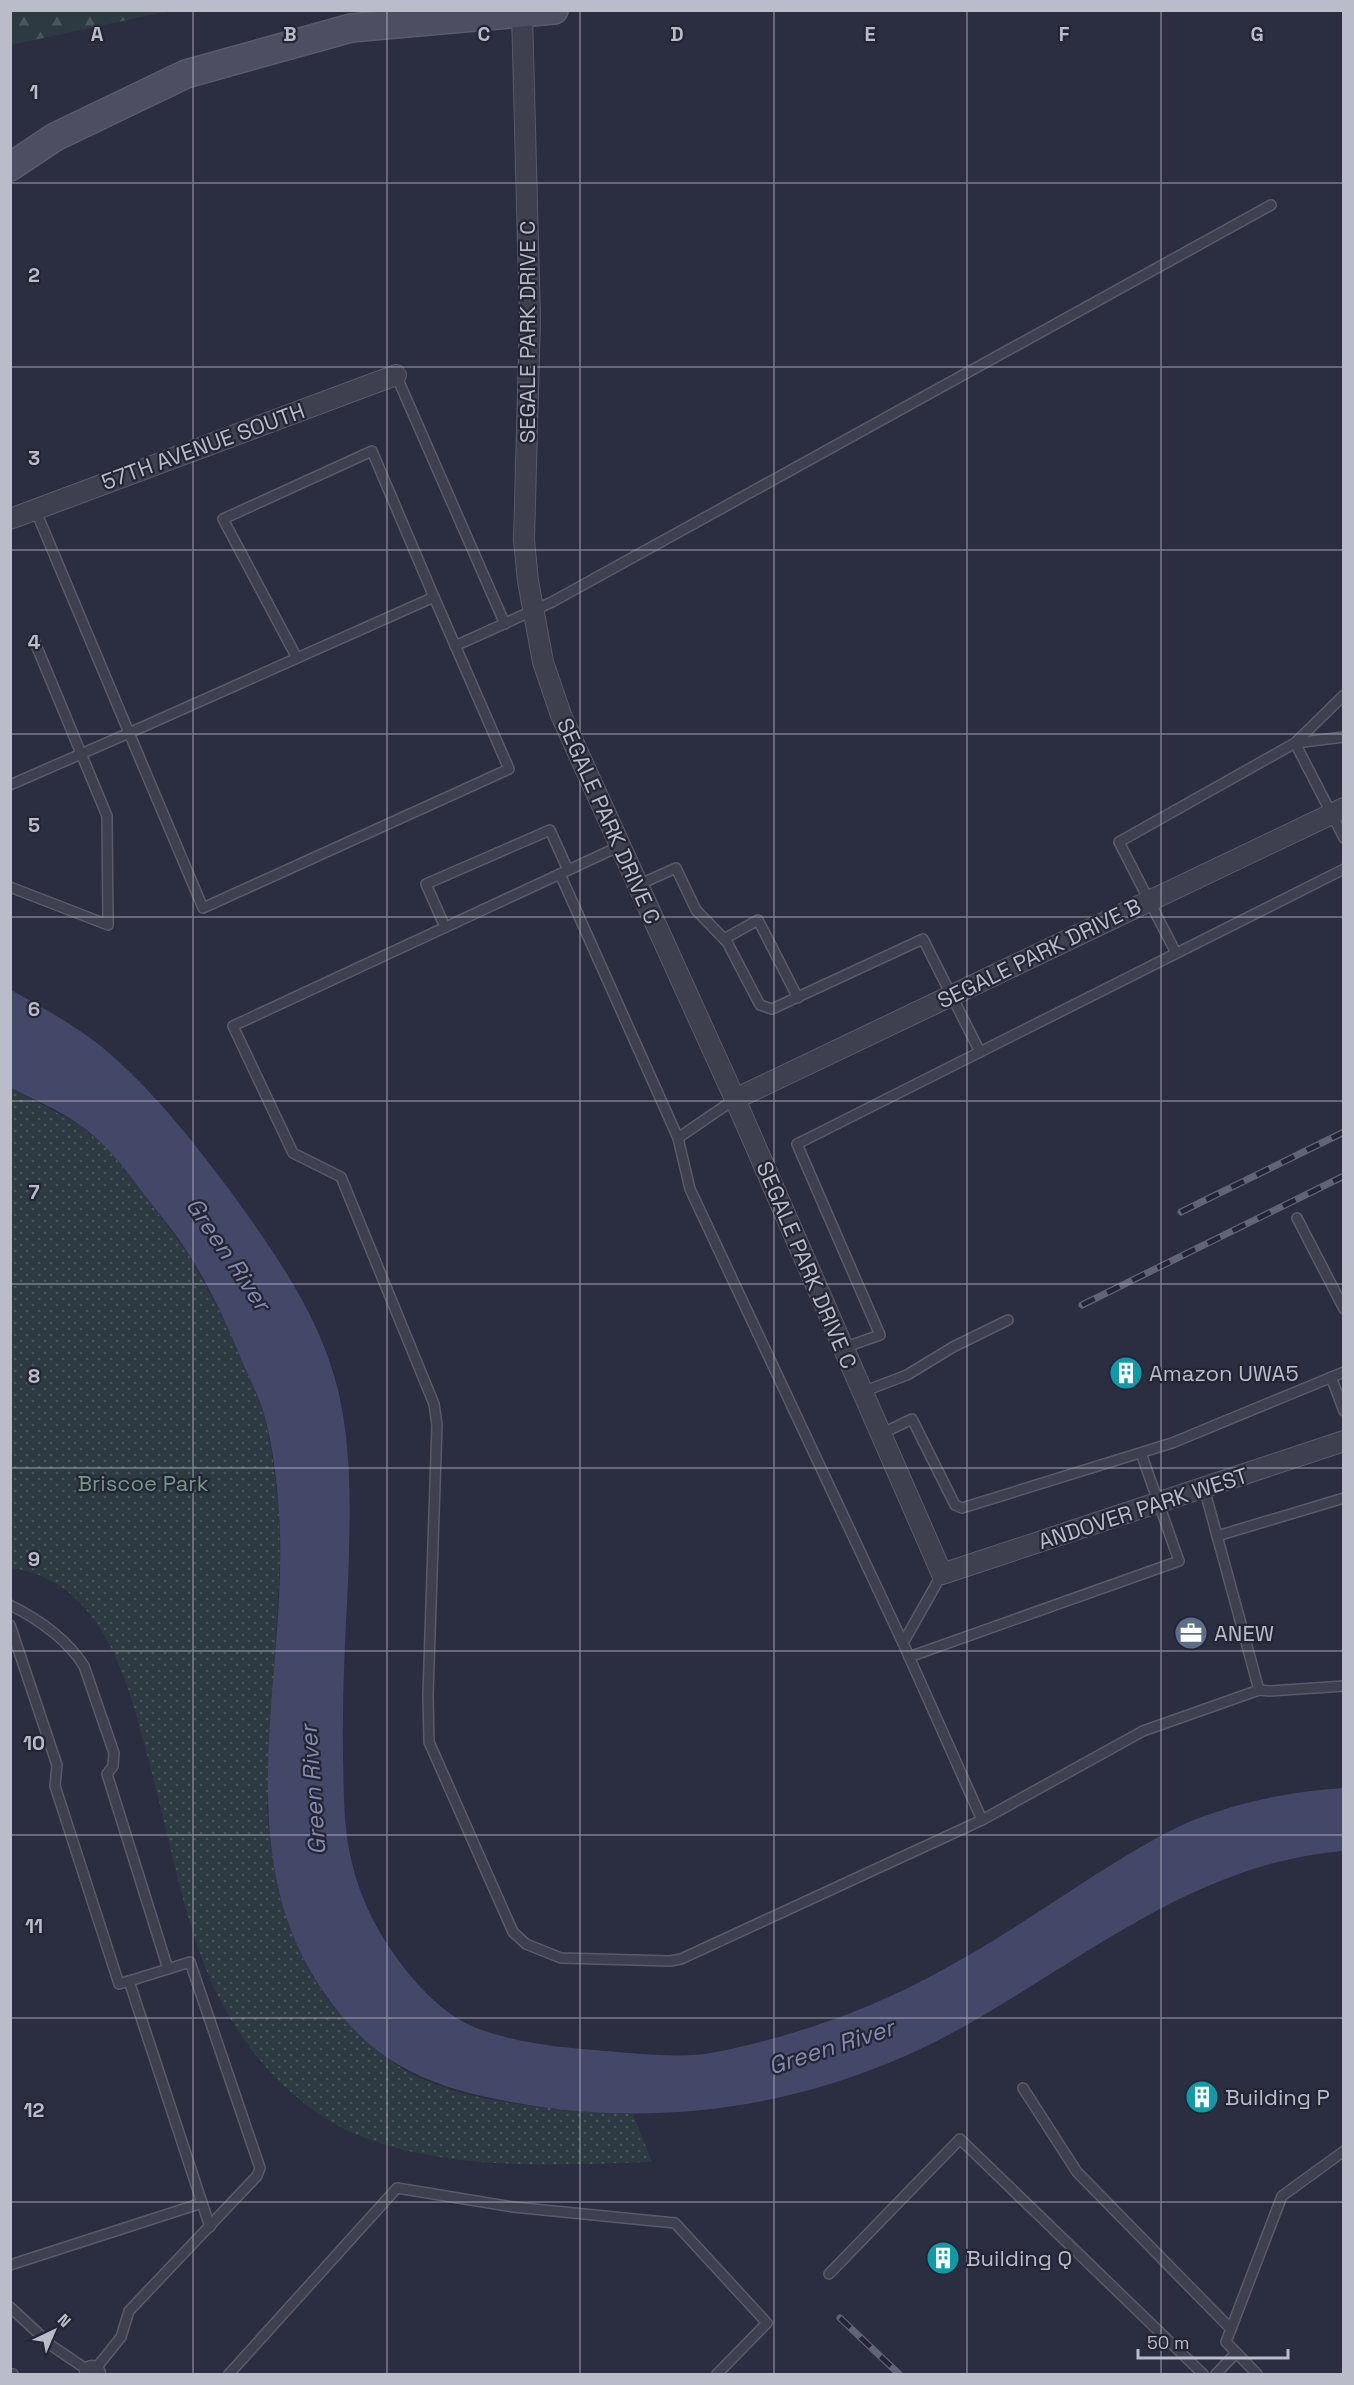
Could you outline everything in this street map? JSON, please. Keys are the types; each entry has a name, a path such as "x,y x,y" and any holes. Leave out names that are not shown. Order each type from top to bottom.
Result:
{"main road":[{"path":"10,167 55,137 186,74 351,28 554,10"}],"street":[{"name":"SEGALE PARK DRIVE C","path":"522,12 530,319 524,540 528,581 543,662 561,715 735,1099 942,1574"},
{"name":"57TH AVENUE SOUTH","path":"10,519 396,375"},
{"name":"SEGALE PARK DRIVE B","path":"735,1099 1337,811"},
{"name":"ANDOVER PARK WEST","path":"942,1574 1344,1441"}],"lane":[{"path":"455,646 533,612 1271,205"},
{"path":"396,375 505,624"},
{"path":"35,509 203,908 509,769 372,451 223,519 297,658"},
{"path":"10,785 434,597"},
{"path":"10,887 108,925 107,816 34,640"},
{"path":"1176,953 1119,842 1295,743 1344,695"},
{"path":"1295,743 1344,737"},
{"path":"1295,743 1337,811 1344,838"},
{"path":"445,927 426,884 550,830 564,872 678,1138 690,1189 903,1643 982,1821"},
{"path":"620,846 233,1026 293,1153 341,1177 434,1404 437,1425 428,1695 429,1742 513,1932 526,1944 561,1958 670,1961 681,1959 982,1821 1143,1731 1259,1690 1344,1686"},
{"path":"638,885 676,868 696,910 724,939 760,1005 772,1009 922,939 980,1052"},
{"path":"843,1348 880,1335 797,1144 1344,869"},
{"path":"724,939 758,920 798,998"},
{"path":"678,1138 735,1099"},
{"path":"1297,1218 1344,1309"},
{"path":"862,1392 906,1375 953,1347 1008,1320"},
{"path":"881,1434 912,1419 955,1505 962,1508 1172,1443 1344,1371"},
{"path":"1331,1377 1344,1411"},
{"path":"909,1657 1179,1561 1141,1453"},
{"path":"1204,1488 1259,1690"},
{"path":"1217,1536 1344,1498"},
{"path":"903,1643 942,1574"},
{"path":"10,1605 34,1618 65,1643 84,1666 114,1753 113,1766 107,1774 168,1969"},
{"path":"10,1625 57,1765 55,1786 120,1984 190,1962 260,2168 257,2176 129,2312 121,2337 90,2374 52,2346 10,2307"},
{"path":"129,1981 210,2227"},
{"path":"1023,2088 1077,2172 1231,2329"},
{"path":"829,2274 960,2139 1203,2374"},
{"path":"1257,2374 1226,2342 1281,2196 1344,2151"},
{"path":"230,2374 397,2188 513,2207 675,2223 767,2323 717,2374"},
{"path":"10,2265 202,2203"},
{"path":"1216,2374 1236,2353"}],"green space":[{"path":"11,10 169,10 169,11 11,45"},
{"name":"Briscoe Park","path":"11,1088 78,1124 107,1148 131,1177 187,1252 228,1326 264,1413 273,1460 279,1512 280,1560 267,1811 273,1861 285,1911 293,1935 315,1981 341,2015 407,2072 440,2086 494,2100 551,2108 633,2114 652,2162 501,2163 427,2155 390,2146 355,2134 334,2123 294,2095 259,2059 231,2019 206,1970 186,1910 132,1699 107,1640 90,1614 69,1592 43,1577 11,1568"}],"water":[{"name":"Green River","path":"11,990 58,1017 102,1047 155,1098 201,1153 264,1238 294,1286 320,1336 338,1390 348,1462 349,1534 343,1734 344,1810 349,1850 361,1892 372,1919 387,1944 420,1987 447,2012 479,2029 526,2042 558,2047 660,2055 716,2052 806,2029 900,1992 1011,1930 1149,1842 1196,1819 1232,1807 1269,1798 1343,1788 1343,1851 1291,1859 1243,1873 1196,1891 1108,1939 977,2019 919,2049 860,2074 799,2093 737,2106 674,2112 610,2113 546,2108 482,2096 434,2082 393,2061 357,2033 325,1994 294,1939 277,1881 269,1821 268,1760 280,1574 279,1513 268,1429 261,1405 226,1324 188,1253 128,1174 105,1146 87,1130 61,1113 11,1088"}],"railway":[{"path":"1181,1212 1344,1132"},
{"path":"1082,1305 1344,1176"},
{"path":"840,2318 899,2374"}],"place":[{"name":"Amazon UWA5","path":"1126,1373"},
{"name":"ANEW","path":"1191,1633"},
{"name":"Building P","path":"1202,2097"},
{"name":"Building Q","path":"943,2258"}]}
